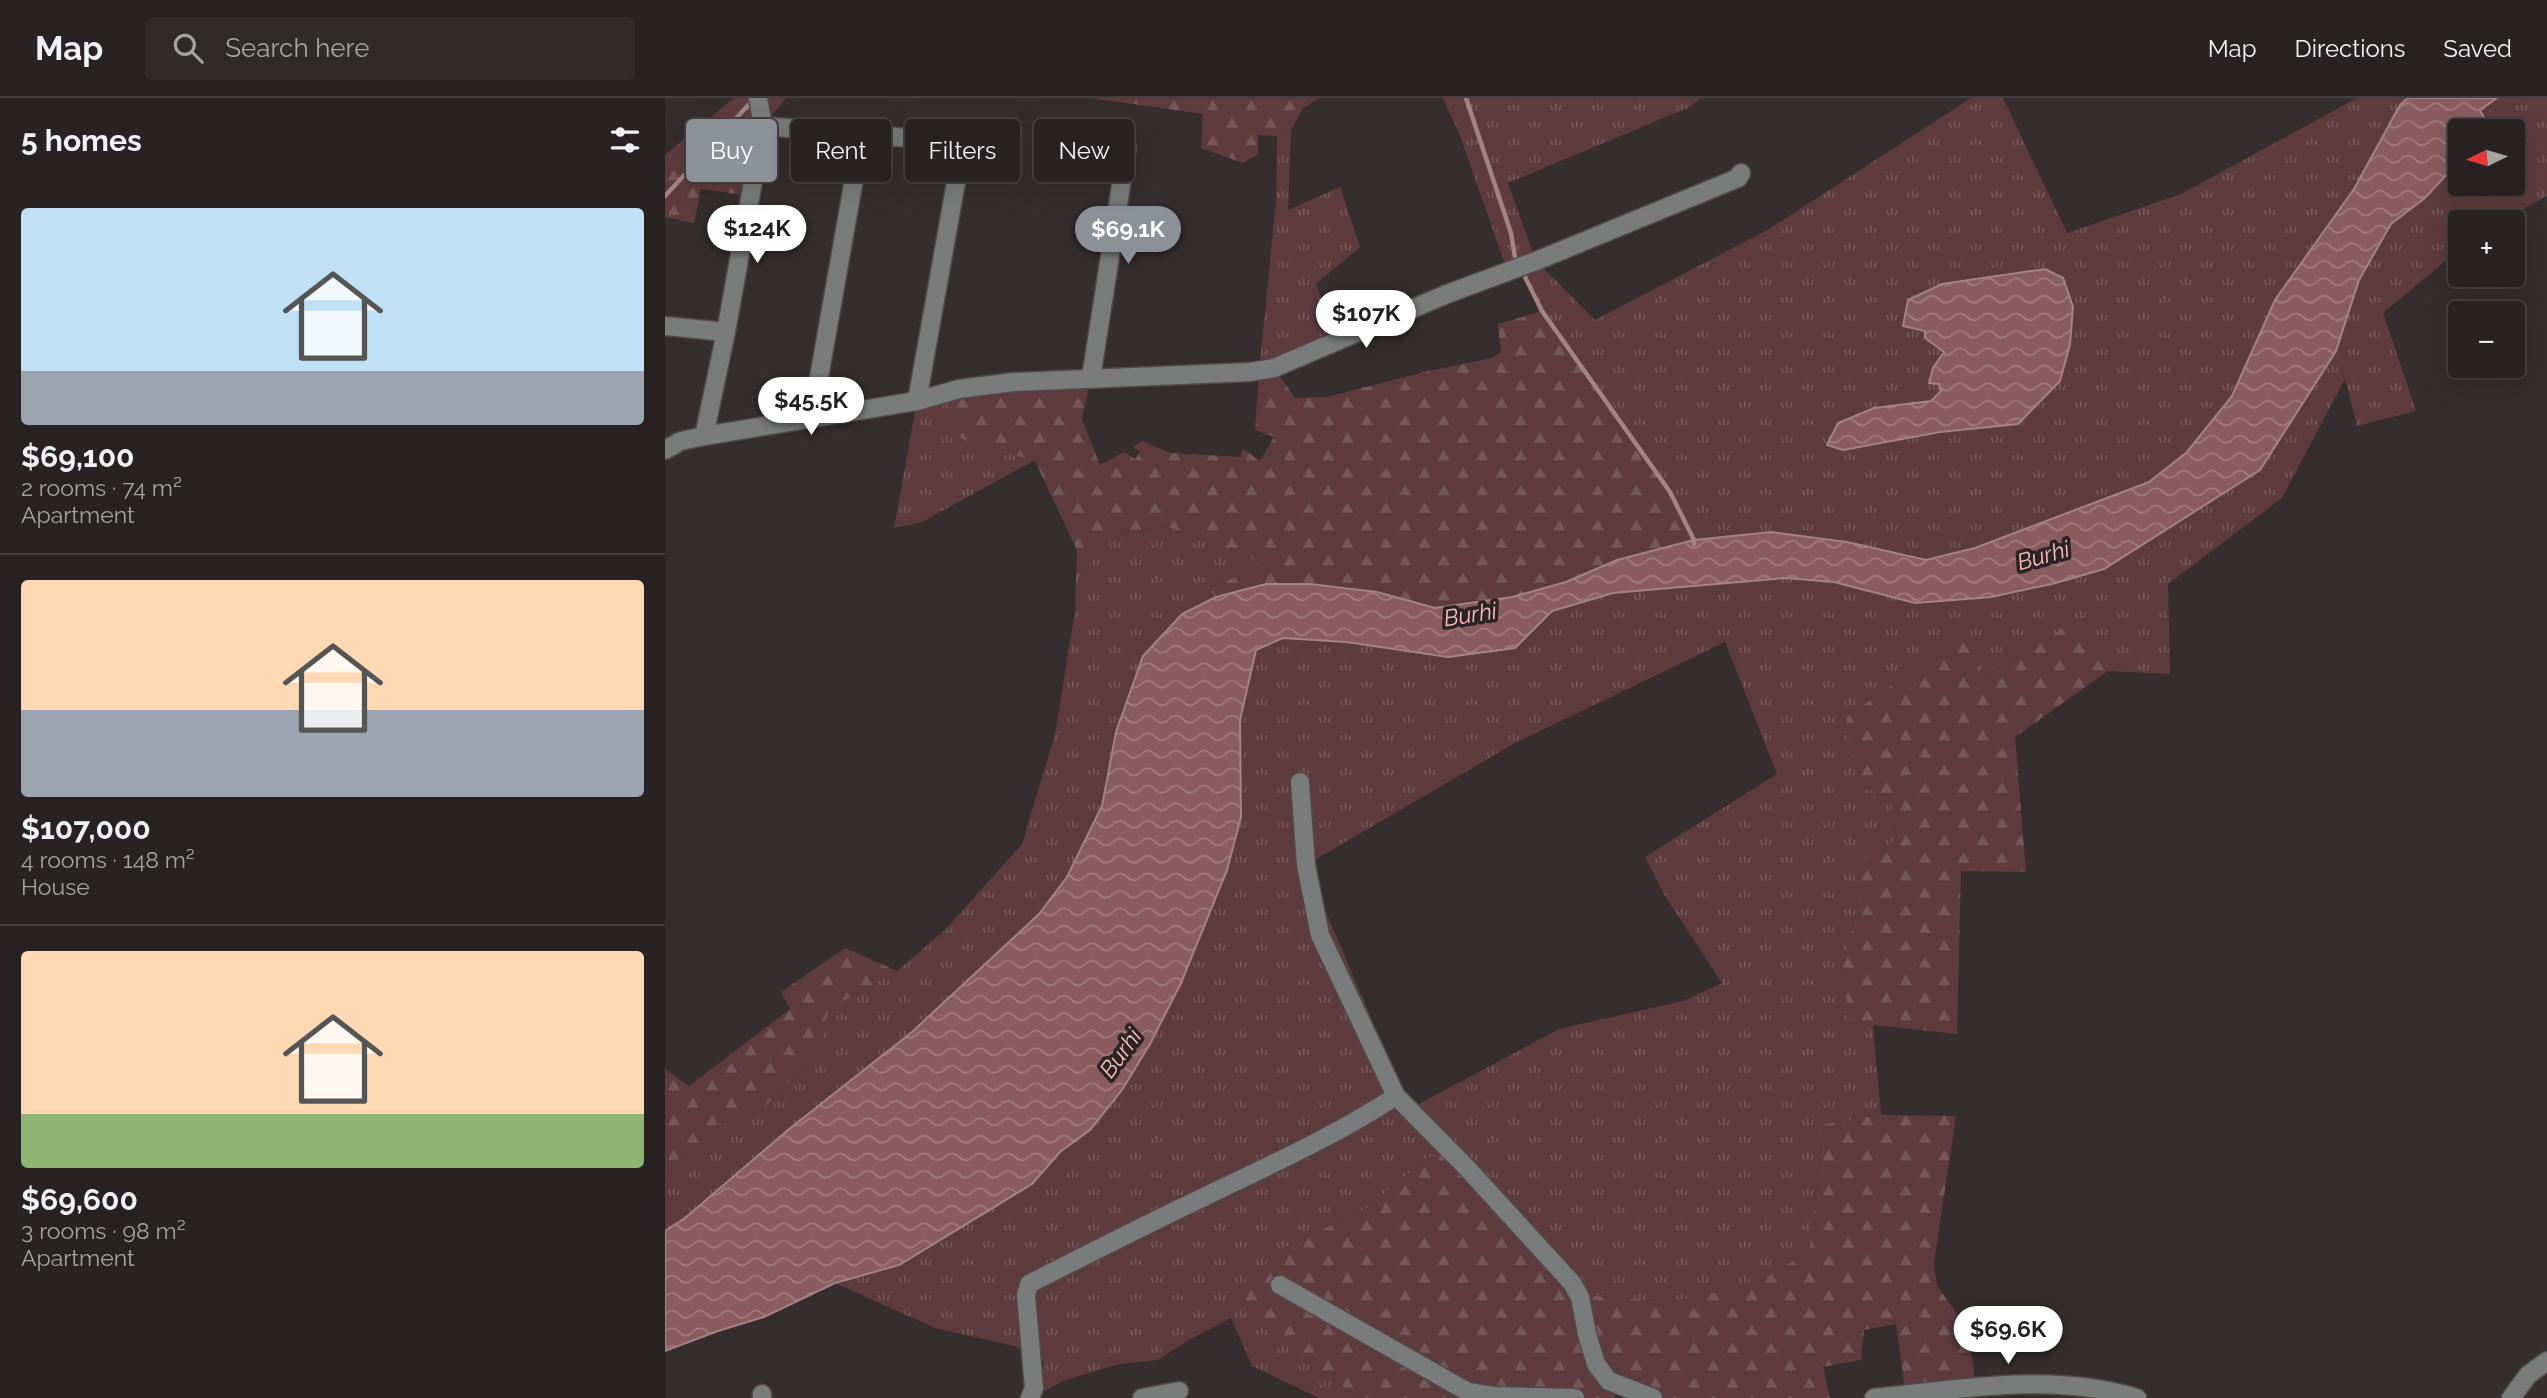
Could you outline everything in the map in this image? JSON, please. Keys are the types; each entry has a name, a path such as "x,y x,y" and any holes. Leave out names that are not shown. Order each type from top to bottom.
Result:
{"street":[{"path":"758,98 762,119"},
{"path":"891,137 963,143 917,401"},
{"path":"665,450 681,441 704,436 917,401 980,386 1091,378 1250,372 1274,368 1447,294 1536,261 1738,178 1741,173"},
{"path":"704,436 753,182"},
{"path":"813,417 854,182"},
{"path":"1091,378 1122,182"},
{"path":"665,326 726,332"},
{"path":"1300,782 1306,865 1321,935 1396,1096 1467,1168 1572,1283 1580,1297 1596,1364 1607,1390 1653,1398"},
{"path":"1030,1398 1034,1388 1026,1295 1029,1284 1125,1234 1268,1167 1374,1111 1396,1096"},
{"path":"1280,1285 1468,1392 1494,1396 1576,1398"},
{"path":"2511,1398 2528,1375 2547,1361"},
{"path":"1874,1398 2026,1385 2074,1385 2115,1391 2137,1398"},
{"path":"1142,1398 1179,1391"}],"green space":[{"path":"734,98 786,98 769,119 709,119"},
{"path":"1091,98 1320,98 1303,108 1291,130 1277,136 1258,135 1258,154 1243,163 1201,148 1203,114"},
{"path":"1443,98 1701,98 1690,107 1508,183 1536,261 1595,320 1769,229 1971,98 2003,98 2067,233 2181,194 2357,98 2408,98 2400,105 2354,189 2275,300 2234,392 2187,452 2149,481 1975,548 1926,560 1847,542 1771,532 1694,540 1670,492 1542,311 1525,278 1507,270 1459,133"},
{"path":"2497,98 2547,98 2547,196 2521,210 2448,210 2448,259 2383,313 2416,411 2357,426 2345,379 2282,498 2168,584 2170,674 2108,671 2085,615 1985,676 1961,635 1891,796 1897,840 1855,867 1857,908 1842,971 1850,1020 1873,1025 1881,1115 1824,1124 1809,1252 1753,1285 1671,1302 1586,1295 1428,1157 1367,1208 1271,1254 1251,1292 1320,1369 1358,1398 1319,1398 1252,1366 1231,1318 1158,1360 1119,1364 1063,1381 1039,1394 1044,1361 1014,1346 935,1328 835,1283 899,1265 1032,1184 1060,1152 1090,1130 1122,1090 1150,1044 1181,983 1227,870 1241,817 1240,720 1256,650 1283,638 1515,648 1552,611 1613,593 1785,578 1834,582 1915,603 1991,597 2104,569 2336,351 2359,280 2391,224 2425,198 2448,173 2448,196 2525,196 2525,119 2484,119 2479,110","holes":["1725,642 1777,774 1645,857 1665,896 1722,983 1683,1001 1559,1029 1415,1106 1402,1088 1388,1058 1306,865 1517,742"]},
{"path":"1291,130 1288,210 1340,187 1360,247 1316,284 1336,341 1259,371 1276,202 1277,136"},
{"path":"686,138 686,182 753,182 750,196 701,189 694,223 665,217 665,155"},
{"path":"1542,311 1670,492 1694,540 1617,560 1566,582 1512,597 1435,608 1377,592 1266,584 1216,597 1208,588 1261,567 1249,556 1168,527 1128,530 1108,543 1076,580 1077,550 1035,461 961,439 953,409 940,394 1091,378 1082,419 1100,465 1124,452 1135,459 1140,452 1133,447 1142,441 1171,453 1241,457 1242,448 1260,461 1274,437 1255,430 1259,371 1274,368 1295,398 1327,397 1492,358 1501,352 1498,324"},
{"path":"940,394 953,409 961,439 1035,460 922,522 894,528 917,401"},
{"path":"1168,527 1249,556 1262,568 1209,587 1216,597 1182,614 1116,732 1102,806 1067,877 1038,914 912,1032 788,1130 685,1218 665,1231 665,1183 675,1160 700,1147 717,1124 762,1110 819,1051 828,1009 897,971 945,930 1022,844 1055,734 1075,611 1076,580 1108,543 1129,530"},
{"path":"2086,614 2108,671 2015,737 2026,872 1961,871 1957,1034 1850,1021 1842,971 1857,908 1854,867 1897,839 1891,796 1858,787 1846,718 1961,635 1985,676"},
{"path":"845,948 897,971 829,1009 819,1051 762,1110 717,1124 700,1147 675,1160 665,1183 665,1069 689,1086 790,1009 781,992"},
{"path":"1881,1115 1956,1116 1934,1263 1937,1286 1968,1329 1976,1386 1905,1390 1896,1324 1864,1330 1861,1360 1823,1367 1830,1398 1660,1398 1620,1374 1614,1398 1358,1398 1240,1300 1251,1291 1271,1254 1367,1208 1428,1157 1460,1153 1586,1295 1671,1302 1752,1285 1809,1252 1824,1124"}],"water":[{"name":"Burhi","path":"2408,98 2497,98 2480,110 2485,119 2448,119 2448,173 2425,198 2391,224 2359,280 2336,351 2260,470 2104,569 1991,597 1915,603 1834,582 1785,578 1613,593 1552,611 1515,648 1448,657 1346,642 1283,638 1256,650 1240,720 1241,817 1227,870 1181,983 1150,1044 1122,1090 1090,1130 1060,1152 1032,1184 899,1265 835,1283 764,1317 665,1351 665,1231 685,1218 788,1130 912,1032 1039,914 1067,877 1102,806 1116,732 1143,656 1182,614 1216,597 1266,584 1310,584 1377,592 1435,608 1512,597 1566,582 1617,560 1694,540 1771,532 1847,542 1926,560 1975,548 2149,482 2187,452 2232,396 2275,300 2354,189 2400,105"},
{"path":"2045,269 2063,278 2073,307 2070,344 2060,381 2018,424 1940,432 1843,450 1827,445 1838,423 1874,408 1931,401 1941,391 1939,384 1929,383 1933,368 1944,352 1925,338 1925,331 1903,326 1908,300 1942,284"}],"waterway":[{"path":"1466,98 1511,233 1515,257"},
{"path":"665,196 751,102"},
{"path":"1525,277 1542,311 1670,492 1694,544"}]}
